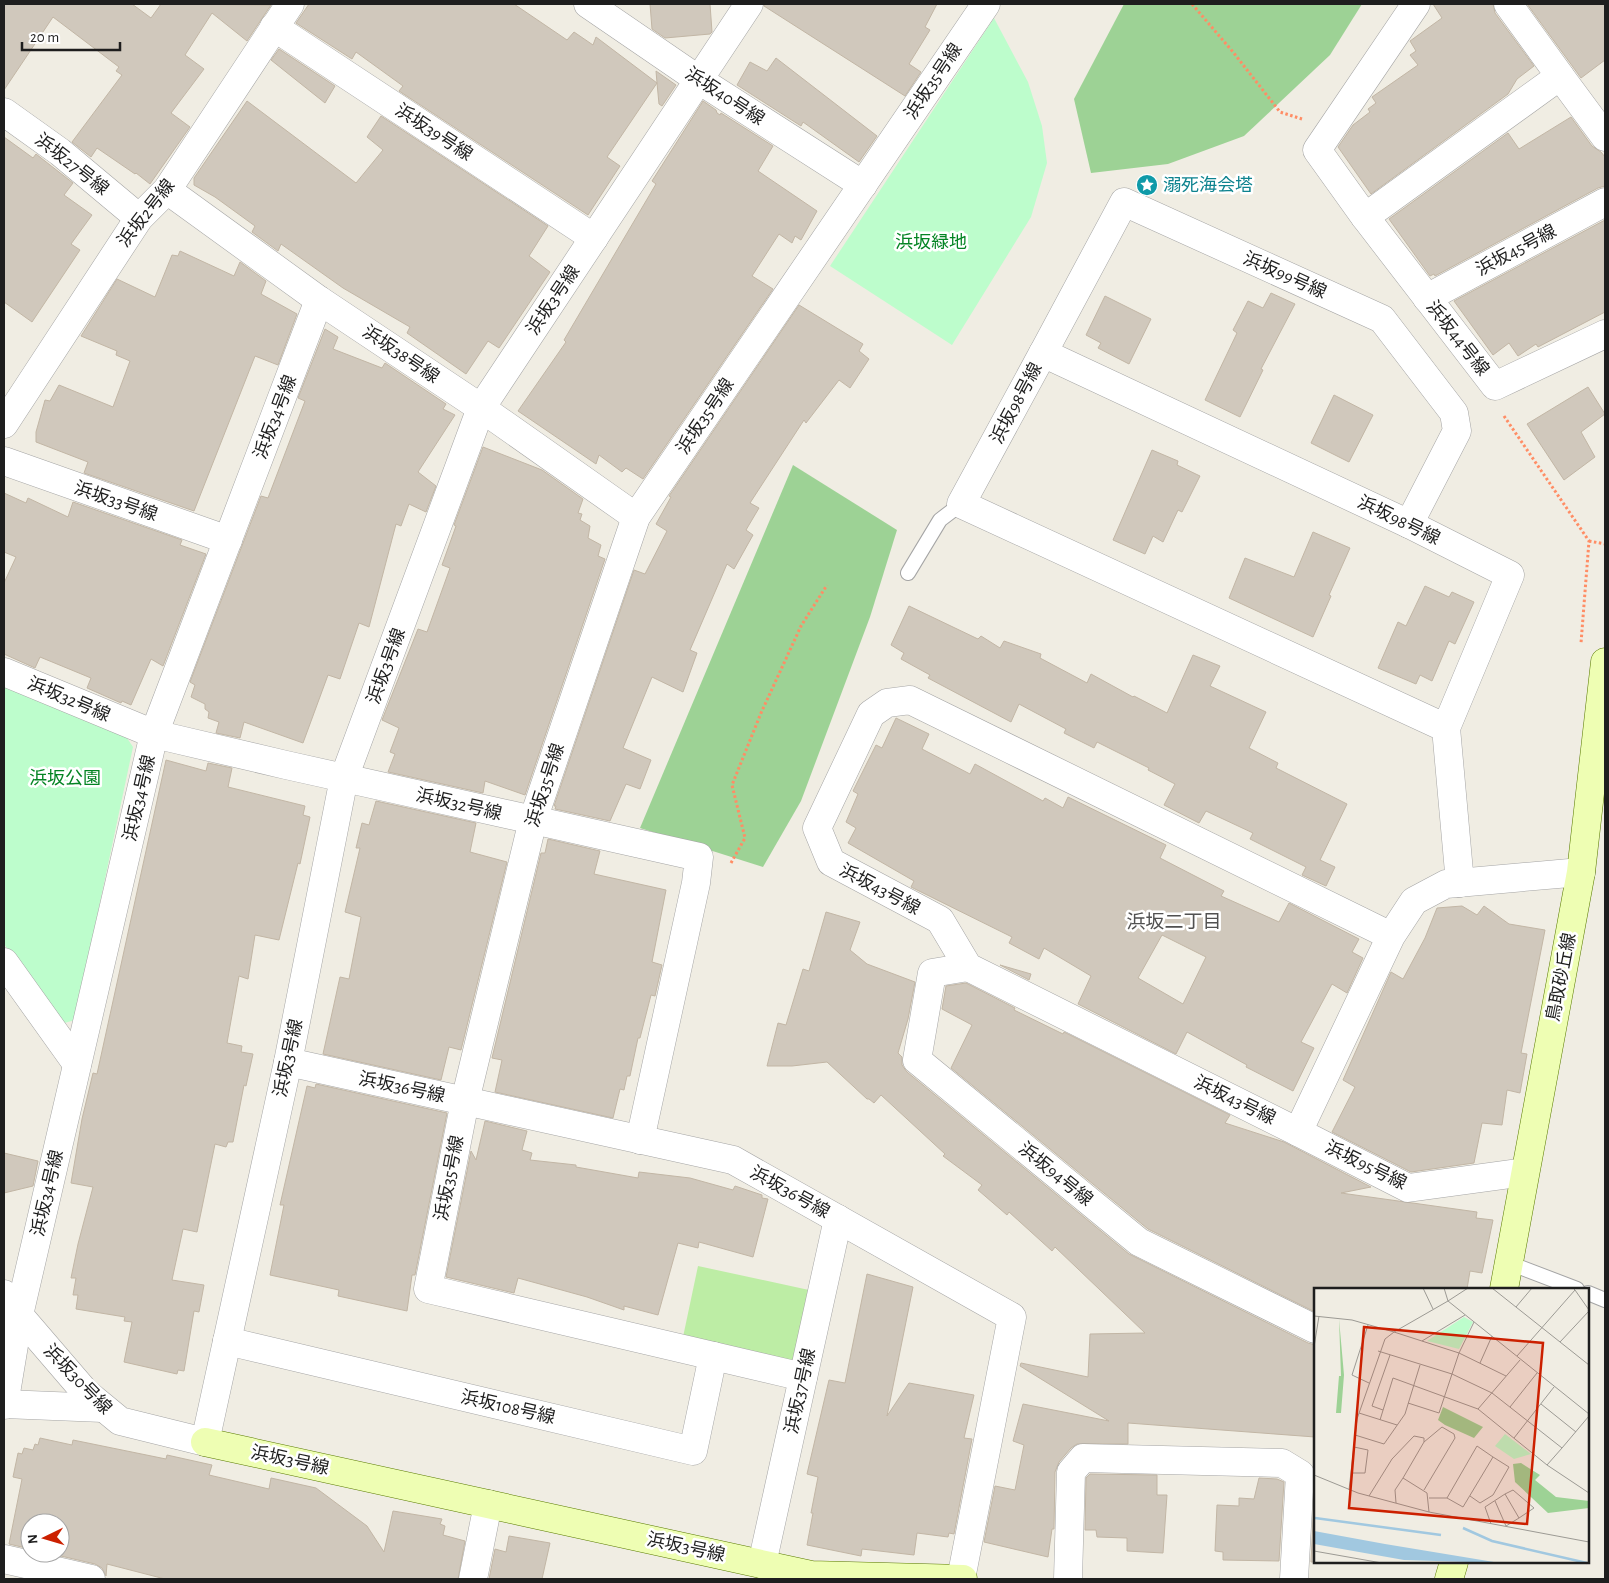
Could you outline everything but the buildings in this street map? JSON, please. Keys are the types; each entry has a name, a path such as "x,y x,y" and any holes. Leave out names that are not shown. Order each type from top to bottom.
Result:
{"street":[{"name":"浜坂2号線","path":"4,424 139,218 167,190 290,4"},
{"name":"浜坂40号線","path":"588,4 700,80 863,185"},
{"name":"浜坂3号線","path":"749,4 481,408 344,778 288,1062 205,1442 811,1575 962,1579"},
{"name":"浜坂35号線","path":"803,1377 428,1289 465,1101 533,820 636,517 986,4"},
{"name":"浜坂44号線","path":"1416,4 1317,150 1365,217 1495,386 1605,334"},
{"path":"1508,4 1605,137"},
{"name":"浜坂39号線","path":"274,27 594,238"},
{"path":"1365,217 1560,76"},
{"name":"浜坂27号線","path":"4,112 60,152 139,218"},
{"name":"浜坂38号線","path":"167,190 319,300 481,408 636,517"},
{"name":"浜坂99号線","path":"1043,353 1124,202 1382,319 1454,413 1457,431 1410,524"},
{"name":"浜坂45号線","path":"1427,298 1605,202"},
{"name":"浜坂34号線","path":"11,1304 77,1064 154,734 319,300"},
{"name":"浜坂98号線","path":"961,504 1043,353 1410,524 1510,575 1446,728 1460,882"},
{"name":"浜坂33号線","path":"4,461 228,540"},
{"path":"961,504 1446,728"},
{"name":"鳥取砂丘線","path":"1506,1276 1581,872 1605,667"},
{"name":"浜坂32号線","path":"4,672 154,734 699,858"},
{"name":"浜坂43号線","path":"1298,1132 968,967 940,920 831,862 817,828 871,714 887,702 910,700 1391,936"},
{"path":"640,1140 694,893 699,858"},
{"path":"1298,1132 1391,936 1414,901 1446,884 1581,872"},
{"path":"4,962 77,1064"},
{"name":"浜坂94号線","path":"968,967 932,973 917,1060 1140,1242 1314,1329"},
{"name":"浜坂36号線","path":"288,1062 733,1160 1012,1317 962,1579"},
{"name":"浜坂95号線","path":"1298,1132 1408,1188 1525,1172"},
{"name":"浜坂37号線","path":"762,1564 838,1219"},
{"path":"11,1304 4,1404 103,1408"},
{"name":"浜坂30号線","path":"11,1304 86,1392 120,1421 205,1442"},
{"name":"浜坂108号線","path":"227,1341 693,1451 713,1356"},
{"path":"1068,1579 1071,1472 1083,1458 1282,1464 1300,1474 1294,1579"},
{"path":"473,1579 488,1504"},
{"path":"4,1559 91,1579"},
{"path":"1449,1579 1454,1563"}],"lane":[{"path":"908,573 940,520 961,504"},
{"path":"1506,1276 1572,1288"},
{"path":"1589,1293 1605,1300"}],"path":[{"path":"1192,4 1280,112 1310,121"},
{"path":"1605,544 1588,541 1579,666 1605,667"},
{"path":"699,858 731,863 745,838 732,785 761,713 797,635 826,585"}],"green space":[{"path":"1124,4 1362,4 1330,55 1244,136 1168,164 1091,173 1074,99"},
{"name":"浜坂緑地","path":"994,18 1028,82 1042,126 1047,163 1031,217 952,345 830,266"},
{"path":"793,465 897,530 870,617 801,801 763,867 640,828"},
{"name":"浜坂公園","path":"4,684 125,735 133,747 75,1020 61,1024 4,944"},
{"path":"698,1266 809,1290 794,1361 683,1337"}],"place":[{"name":"溺死海会塔","path":"1147,185"}],"district":[{"name":"浜坂二丁目","path":"1174,921"}]}
